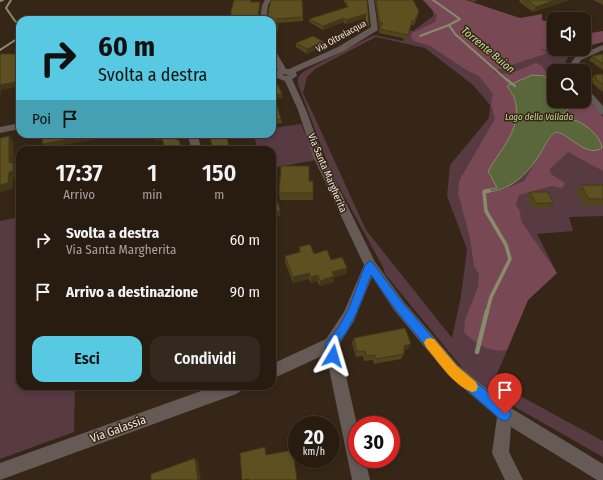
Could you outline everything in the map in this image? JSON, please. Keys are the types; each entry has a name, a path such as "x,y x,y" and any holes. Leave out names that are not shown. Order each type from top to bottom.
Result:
{"street":[{"path":"264,16 265,5 268,0"},
{"name":"Via Oltrelacqua","path":"282,75 341,49 375,28 374,17 370,9 371,0"},
{"path":"573,64 586,53 603,48"},
{"name":"Via Santa Margherita","path":"276,61 302,110 318,156 370,265 399,306 453,370 505,414 603,474"},
{"path":"591,98 603,112"},
{"path":"0,130 16,127"},
{"path":"276,370 331,344 342,330 353,310 370,265"},
{"path":"331,344 361,480"},
{"name":"Via Galassia","path":"0,472 225,390"},
{"path":"505,414 500,453 514,480"}],"shaded area":[{"path":"423,0 466,0 520,18 542,14 542,21 547,21 547,50 538,49 547,52 545,54 493,71 495,73 512,73 536,63 542,66 547,74 544,76 532,75 509,85 508,89 515,101 518,112 516,123 512,133 493,164 489,175 497,185 497,188 484,190 485,192 504,189 524,181 550,138 556,132 576,143 586,127 576,121 562,117 561,115 568,108 591,108 591,104 603,117 603,171 568,152 550,169 551,174 565,183 562,188 551,186 519,195 516,204 520,212 521,221 557,273 528,300 507,350 501,351 484,347 464,332 465,320 478,287 479,274 474,266 470,238 458,193 459,181 495,119 491,103 493,94 479,76 468,71 430,46 414,41 411,37 412,33 435,22 437,15"},
{"path":"426,0 462,0 518,18 535,17 547,21 547,56 570,56 565,64 547,64 547,80 489,175 497,185 550,138 569,108 591,108 591,104 603,117 603,216 569,217 573,231 537,234 557,273 528,300 497,374 513,392 603,441 603,457 501,399 464,370 385,274 383,267 331,172 299,87 299,76 308,69 374,35 403,41 406,30 413,31 433,16 433,12","holes":["376,37 425,48 473,85 490,105 489,118 450,165 447,196 467,249 461,296 452,338 366,230 303,93 307,77 315,69"]},
{"path":"603,31 603,42 591,45 591,33"},
{"path":"301,124 316,160 276,167 276,146 257,146 254,138 276,138 276,127"},
{"path":"16,218 16,390 75,390 74,432 0,459 0,221"}],"water":[{"name":"Lago della Vallada","path":"532,75 544,76 547,78 547,108 568,108 561,115 562,117 577,121 589,128 599,140 602,148 590,150 556,132 549,139 535,162 516,181 501,189 484,192 484,190 497,188 488,171 510,136 516,118 514,97 507,86"}],"building":[{"path":"234,0 251,0 250,2 260,2 258,16 231,16"},
{"path":"271,0 302,0 303,17 277,19 278,27 276,27 276,16 267,16"},
{"path":"345,0 367,0 369,23 365,22 366,14 346,20 344,18 323,26 309,19 348,7"},
{"path":"376,0 413,0 419,11 414,21 412,21 408,35 379,29 383,23 380,23"},
{"path":"527,0 555,0 536,7"},
{"path":"313,36 324,42 307,49 296,43"},
{"path":"16,54 16,82 0,85 0,55"},
{"path":"603,54 603,64 592,56"},
{"path":"603,74 603,85 595,78 597,78 594,75"},
{"path":"276,85 278,85 282,94 276,95"},
{"path":"276,102 281,119 276,120"},
{"path":"9,136 9,163 13,162 13,171 9,172 8,183 0,185 0,138"},
{"path":"43,138 75,138 42,144"},
{"path":"162,138 177,138 181,146 164,146"},
{"path":"210,138 227,138 229,146 212,146"},
{"path":"281,166 309,166 309,181 313,181 313,193 279,193"},
{"path":"581,185 603,185 603,199 589,199"},
{"path":"530,192 548,192 553,203 536,203"},
{"path":"276,203 278,203 280,211 276,212"},
{"path":"310,244 314,254 327,250 331,260 342,257 347,268 332,272 334,276 320,281 318,275 311,277 309,273 293,277 285,256 301,252 299,247"},
{"path":"405,328 411,344 404,346 404,354 376,359 375,355 366,356 365,351 357,352 354,338"},
{"path":"265,447 266,455 288,451 288,468 295,468 297,480 242,480 240,453"},
{"path":"195,458 198,480 151,480 151,474"}],"waterway":[{"path":"11,0 6,8 16,22"},
{"name":"Torrente Buion","path":"433,0 460,19 449,25"},
{"path":"420,36 449,25"},
{"name":"Torrente Buion","path":"449,25 455,34 507,80"},
{"path":"0,50 16,40"},
{"name":"Torrente Buion","path":"506,79 515,86"},
{"name":"Torrente Buion","path":"487,312 491,297 510,259 506,245 486,211 484,192 489,191"},
{"name":"Torrente Buion","path":"477,352 487,311"}],"slow traffic":[{"path":"430,343 453,370 472,387"}],"route":[{"path":"333,356 331,344 342,330 353,310 370,265 399,306 453,370 505,414"}]}
